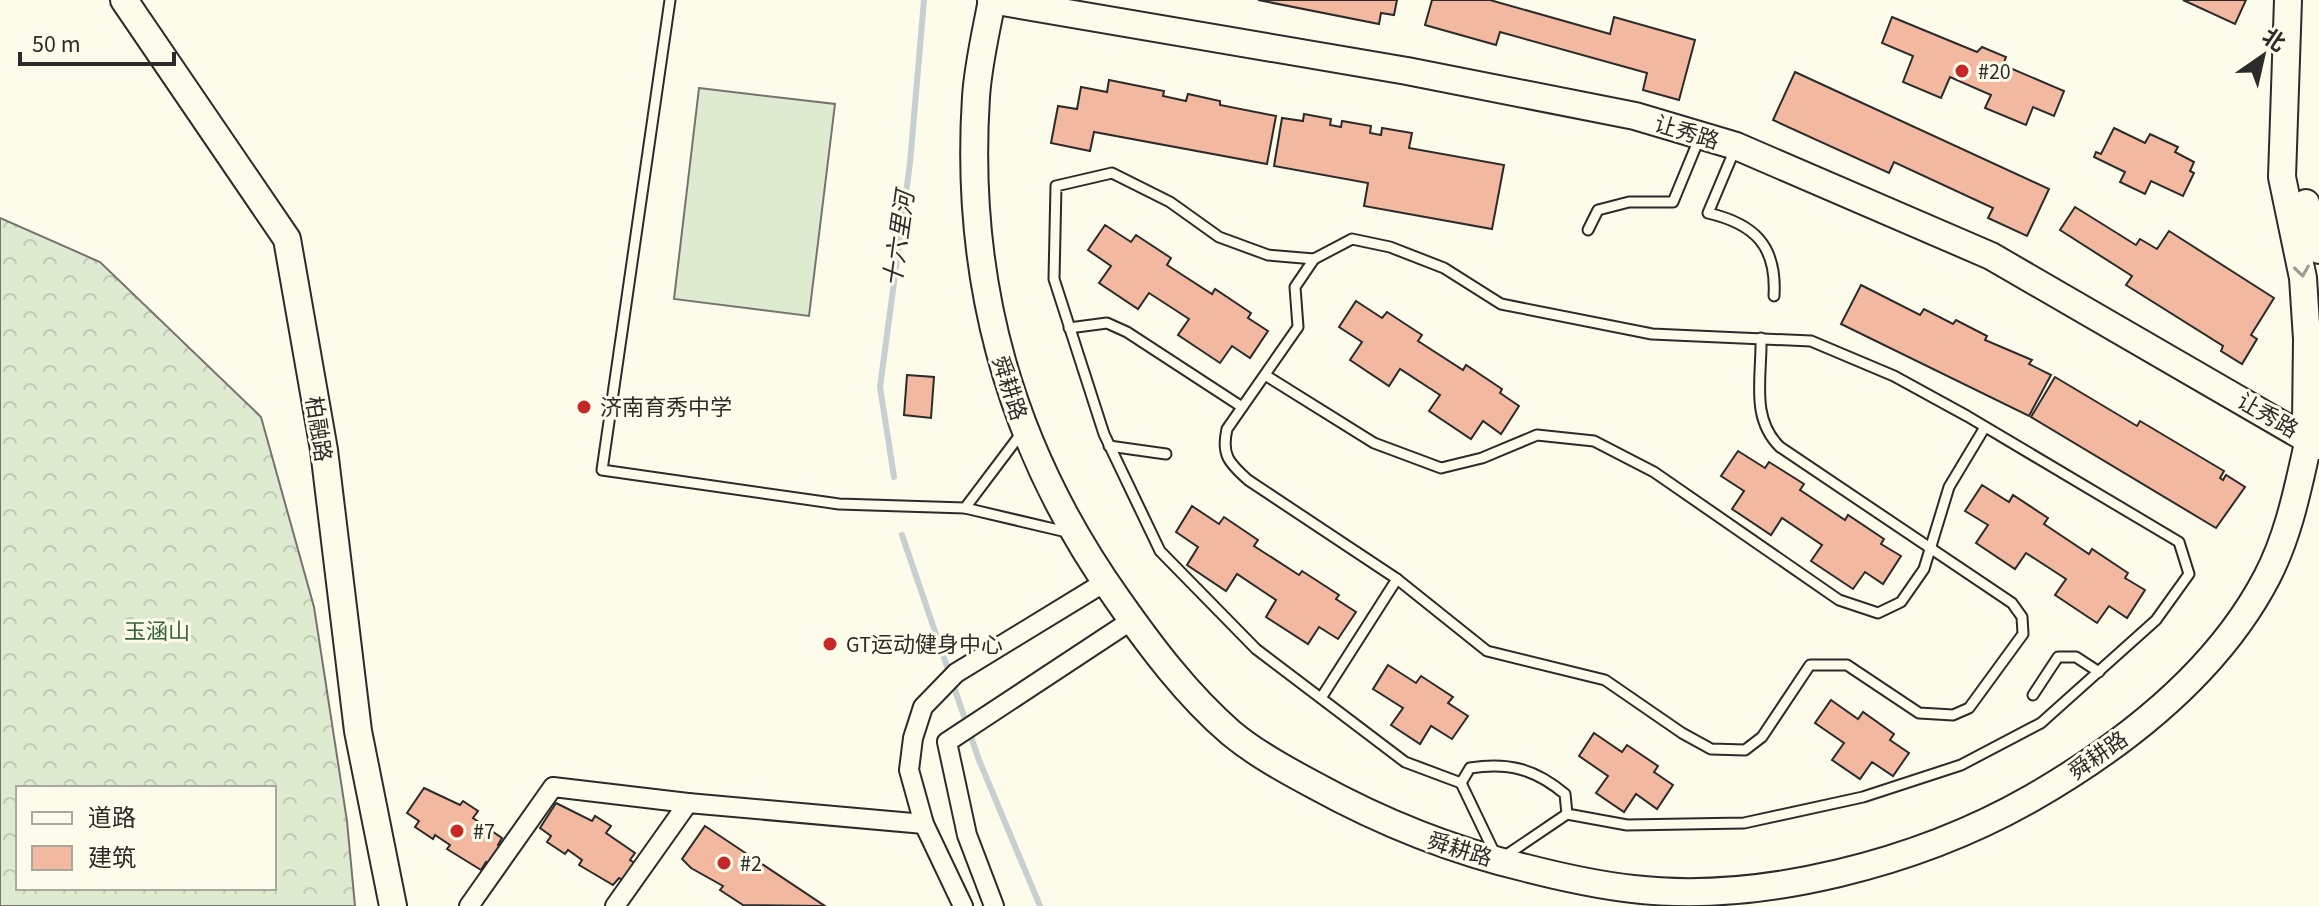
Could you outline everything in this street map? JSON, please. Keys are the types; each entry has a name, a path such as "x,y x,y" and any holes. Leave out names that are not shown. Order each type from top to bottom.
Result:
{"street":[{"name":"柏融路","path":"124,0 287,239 324,450 358,731 393,906"},
{"name":"让秀路","path":"992,0 1421,74 1635,116 1736,146 1991,256 2314,442"},
{"name":"舜耕路","path":"992,0 976,91 973,188 977,248 1003,371 1024,430 1055,500 1105,582 1156,654 1232,733 1293,773 1394,826 1461,852 1636,889 1708,891 1782,883 1854,868 1923,848 1991,821 2098,758 2180,690 2227,637 2267,577 2294,509 2314,442 2319,399"},
{"name":"舜耕路","path":"2288,0 2282,177 2303,278 2307,339 2303,406 2314,442"},
{"path":"2300,0 2295,65 2297,173 2319,250"},
{"path":"963,906 924,824 909,770 913,738 923,707 956,673 1105,582"},
{"path":"994,906 967,835 947,742 1132,620"},
{"path":"469,906 553,787 688,803 924,824"},
{"path":"619,904 688,803"}],"lane":[{"path":"670,0 602,470 839,504 965,508 1074,533"},
{"path":"1588,230 1598,210 1629,202 1673,202 1701,136"},
{"path":"1736,146 1708,213 1737,220 1760,238 1776,272 1774,296"},
{"path":"1314,259 1268,255 1219,237 1170,202 1112,173 1056,186 1054,279 1109,446 1160,551 1256,649 1405,762 1461,783 1498,861 1567,814 1627,825 1744,823 1863,797 1961,765 2041,723 2156,620 2189,574 2179,542 1894,376 1811,341 1761,338 1652,334 1501,304 1444,268 1390,247 1352,239 1314,259 1295,287 1298,327 1227,429 1223,447 1228,461 1248,480 1397,579 1487,651 1605,680 1682,733 1711,749 1745,750 1762,737 1810,665 1847,665 1919,713 1953,715 1969,708 2023,634 2022,617 2012,603 1780,447 1765,432 1761,415 1761,338"},
{"path":"1069,328 1107,323 1127,332 1242,407"},
{"path":"1265,375 1374,443 1441,468 1482,458 1537,435 1594,441 1654,472 1839,600 1878,613 1901,602 1924,569 1949,487 1985,427"},
{"path":"965,508 1024,430"},
{"path":"1109,446 1166,454"},
{"path":"1321,698 1397,579"},
{"path":"2033,695 2058,657 2076,657 2099,672"},
{"path":"1461,783 1470,768 1494,765 1519,767 1546,778 1565,794 1567,814"}],"green space":[{"path":"699,88 835,104 809,316 674,299"},
{"name":"玉涵山","path":"0,218 100,262 261,417 314,607 347,821 355,906 0,906"}],"building":[{"path":"1258,0 1397,0 1394,15 1381,13 1379,24"},
{"path":"1432,0 1490,0 1610,34 1614,17 1695,40 1679,100 1643,90 1647,73 1500,32 1496,45 1425,25"},
{"path":"2183,0 2246,0 2235,24"},
{"name":"#20","path":"1892,17 1977,52 1982,47 2006,57 2003,65 2064,91 2054,116 2033,107 2026,125 1985,108 1991,95 1950,77 1941,98 1903,82 1913,56 1882,43"},
{"path":"1795,72 2049,189 2027,236 1988,218 1993,208 1894,162 1889,173 1773,120"},
{"path":"1109,80 1164,91 1163,96 1186,101 1188,94 1220,101 1220,105 1276,116 1267,164 1094,132 1090,151 1051,143 1058,106 1077,109 1081,87 1107,92"},
{"path":"1304,114 1331,119 1330,125 1341,127 1342,121 1371,126 1370,133 1381,135 1382,128 1412,133 1409,148 1504,165 1492,229 1364,206 1368,183 1274,166 1282,118 1303,121"},
{"path":"2114,128 2145,143 2150,134 2178,147 2175,152 2194,162 2190,171 2194,173 2183,196 2151,181 2145,194 2120,182 2125,172 2094,157 2096,152 2101,154"},
{"path":"2075,207 2136,245 2140,239 2157,249 2169,231 2274,298 2251,335 2257,339 2242,364 2221,351 2223,346 2126,285 2132,276 2060,230"},
{"path":"1105,225 1131,242 1136,235 1171,258 1167,265 1212,294 1215,289 1251,313 1248,318 1268,331 1250,358 1232,346 1220,363 1178,335 1189,319 1149,293 1138,309 1099,283 1111,266 1088,250"},
{"path":"1861,285 1920,315 1924,309 1953,324 1956,320 1987,336 1985,340 2032,360 2029,364 2051,375 2029,416 1841,324"},
{"path":"1356,301 1382,318 1387,312 1422,335 1418,341 1463,370 1466,365 1502,389 1500,393 1519,406 1501,434 1483,421 1471,439 1429,411 1440,395 1400,369 1389,386 1350,360 1362,342 1339,327"},
{"path":"907,375 934,377 931,418 904,415"},
{"path":"2055,377 2137,426 2140,421 2224,471 2220,478 2223,480 2226,475 2245,487 2216,528 2031,417"},
{"path":"1738,451 1765,468 1769,462 1804,484 1800,490 1845,520 1848,515 1884,539 1881,544 1901,556 1883,584 1865,572 1853,589 1811,561 1822,545 1782,518 1771,535 1732,509 1744,491 1721,476"},
{"path":"1982,485 2009,502 2013,495 2048,518 2044,524 2089,554 2092,549 2128,573 2125,578 2145,590 2127,618 2109,606 2097,623 2055,595 2066,579 2026,553 2015,569 1976,543 1988,525 1965,511"},
{"path":"1192,506 1219,524 1224,517 1258,540 1254,546 1299,575 1302,571 1339,595 1336,599 1356,612 1338,639 1319,627 1308,644 1266,617 1276,600 1237,574 1226,591 1187,565 1198,547 1176,532"},
{"path":"1388,665 1416,683 1421,676 1453,697 1448,703 1468,716 1452,739 1431,726 1420,744 1391,725 1403,708 1373,689"},
{"path":"1831,700 1858,719 1863,712 1894,734 1890,740 1909,753 1893,776 1872,762 1860,779 1832,760 1844,743 1815,723"},
{"path":"1594,733 1622,752 1627,745 1658,766 1654,772 1673,785 1657,809 1636,794 1624,812 1596,793 1608,776 1579,756"},
{"name":"#7","path":"424,788 460,805 463,801 478,811 473,818 502,838 498,845 503,849 492,866 486,862 481,870 447,849 450,845 435,835 433,839 415,827 419,821 407,813"},
{"path":"556,803 592,821 595,816 611,826 606,833 635,853 630,860 636,864 624,881 619,878 613,885 579,865 582,860 568,850 565,854 547,842 551,836 540,828"},
{"name":"#2","path":"705,826 825,906 743,905 720,890 723,886 691,868 682,859"}],"waterway":[{"name":"十六里河","path":"894,477 880,387 910,163 924,0"},
{"name":"十六里河","path":"902,535 979,760 1040,906"}],"place":[{"name":"#20","path":"1962,71"},
{"name":"济南育秀中学","path":"584,407"},
{"name":"GT运动健身中心","path":"830,644"},
{"name":"#7","path":"457,831"},
{"name":"#2","path":"724,863"}]}
